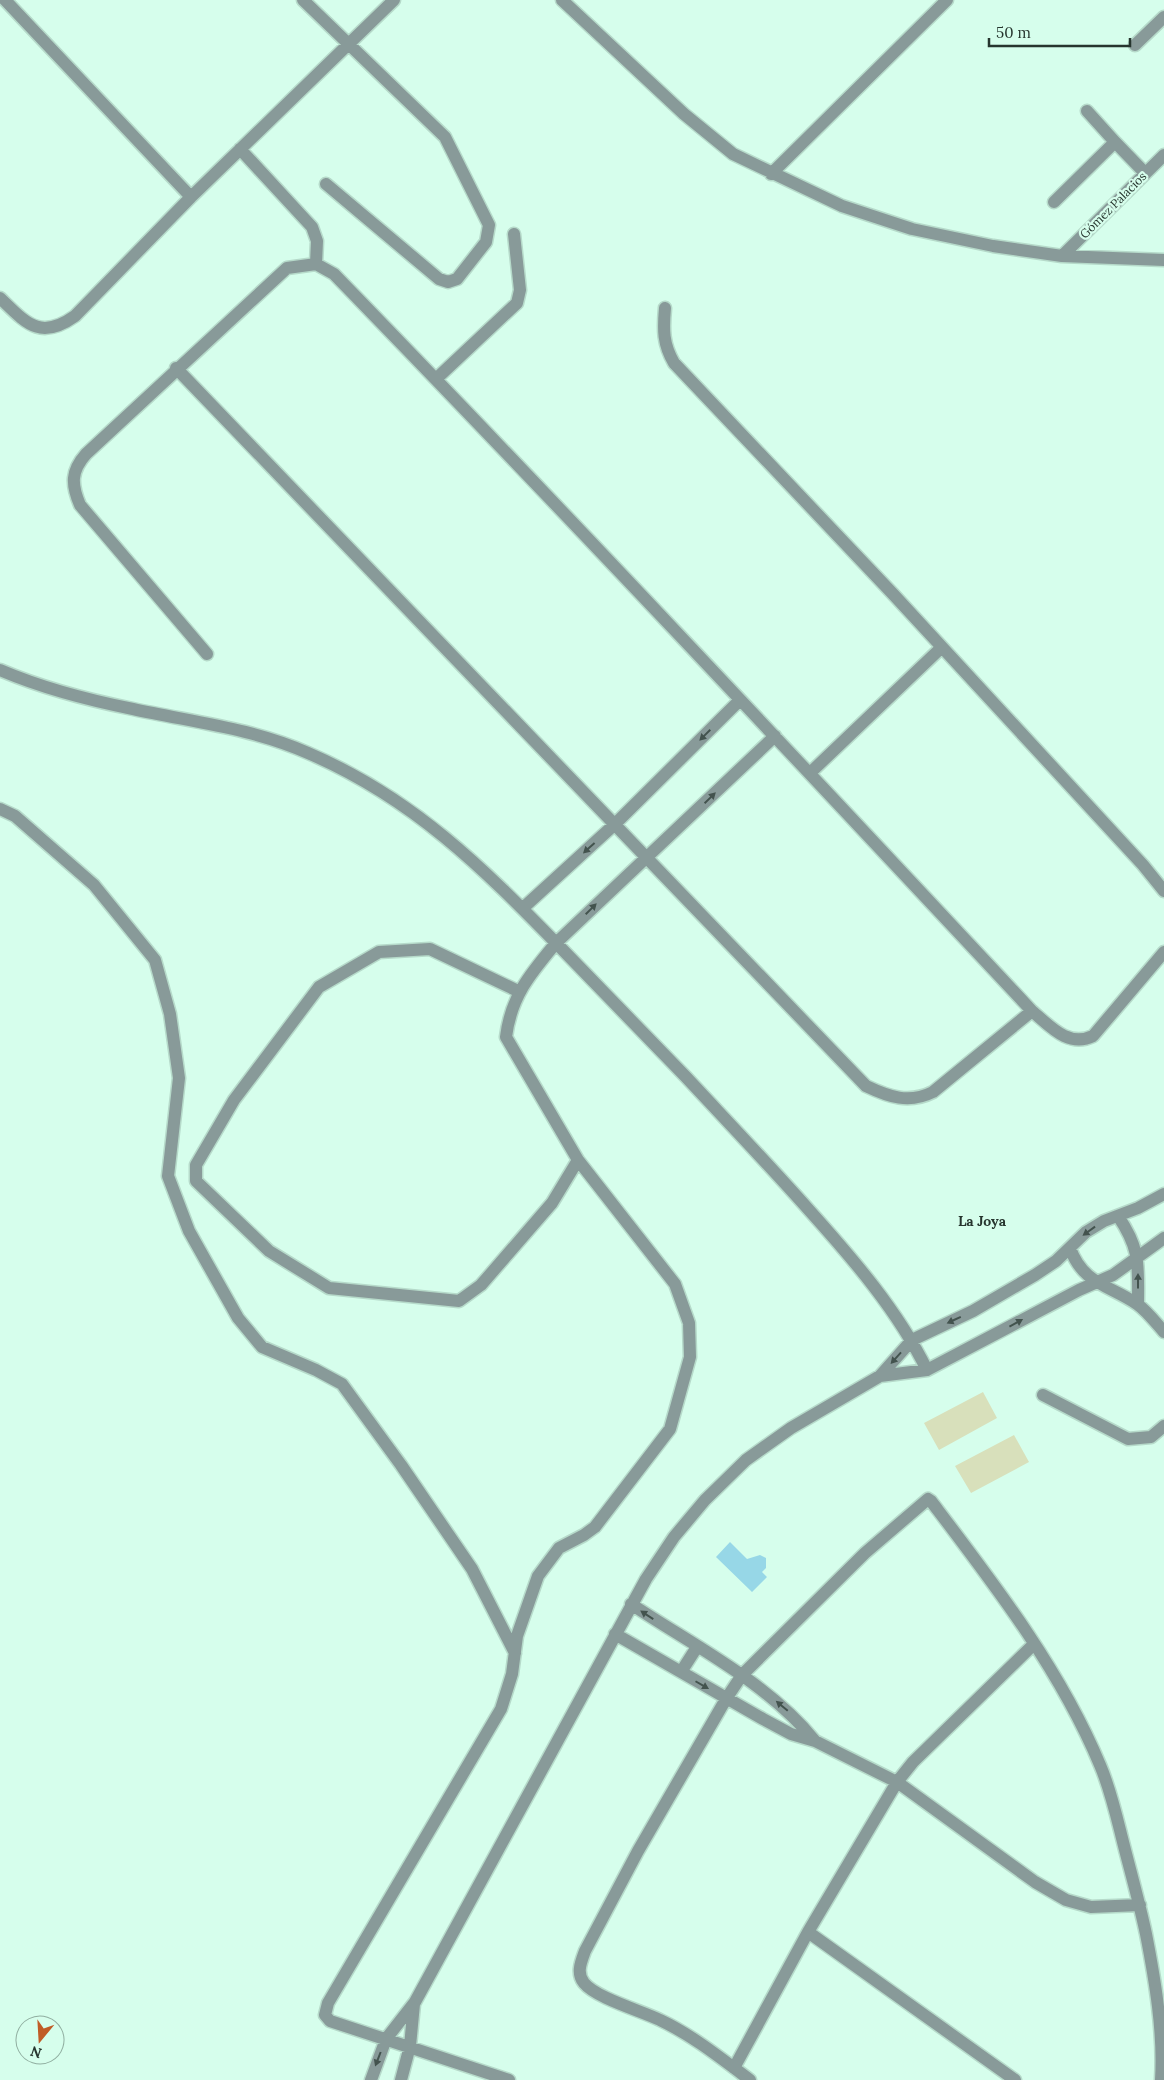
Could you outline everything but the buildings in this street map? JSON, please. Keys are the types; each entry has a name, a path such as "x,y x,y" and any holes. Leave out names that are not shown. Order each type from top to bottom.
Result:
{"street":[{"path":"5,0 191,197"},
{"path":"303,0 445,137 489,225 486,242 457,278 448,282 438,279 326,184"},
{"path":"0,298 25,323 39,328 52,329 64,324 75,316 191,197 394,0"},
{"path":"562,0 684,114 733,154 771,174 842,206 912,228 993,246 1062,256 1164,260"},
{"path":"771,174 947,0"},
{"path":"1135,45 1164,17"},
{"path":"1087,111 1145,174"},
{"path":"1054,202 1115,142"},
{"path":"240,149 312,227 317,241 316,264"},
{"name":"Gómez Palacios","path":"1062,256 1164,154"},
{"path":"436,379 517,303 520,290 514,234"},
{"path":"207,654 80,505 73,490 73,476 76,465 176,368 287,268 316,264 334,274 436,379 776,736 1032,1011 1056,1031 1071,1040 1084,1040 1093,1036 1164,952"},
{"path":"665,308 663,333 667,350 674,363 894,594 941,648 1143,865 1164,891"},
{"path":"176,368 866,1086 884,1095 903,1099 920,1098 933,1092 1032,1011"},
{"path":"810,773 941,648"},
{"path":"0,670 52,690 262,735 307,752 363,779 415,812 470,857 523,908 761,1156 842,1246 912,1340 927,1370"},
{"path":"523,908 615,824 740,700"},
{"path":"509,2080 330,2021 325,2015 328,2003 501,1709 512,1674 517,1636 538,1576 559,1548 595,1527 670,1429 690,1358 689,1323 675,1284 578,1160 506,1037 508,1015 526,979 556,943 776,736"},
{"path":"0,809 15,816 94,885 155,960 170,1014 179,1078 168,1176 188,1231 238,1318 262,1347 316,1370 342,1384 472,1568 515,1653"},
{"path":"520,992 430,949 379,952 319,987 234,1100 196,1164 196,1181 268,1251 328,1288 459,1300 481,1285 552,1203 578,1160"},
{"path":"371,2080 386,2039 414,2002 631,1604 674,1537 705,1500 746,1460 791,1428 880,1376 912,1340 973,1311 1035,1275 1070,1248 1086,1232 1164,1194"},
{"path":"1118,1216 1130,1234 1138,1259 1138,1304"},
{"path":"880,1376 927,1370 1079,1290 1098,1284 1138,1259 1164,1238"},
{"path":"1070,1248 1079,1268 1098,1284 1138,1304 1164,1332"},
{"path":"1043,1395 1128,1439 1152,1437 1164,1426"},
{"path":"750,2080 661,2020 596,1993 585,1985 580,1977 579,1968 585,1951 638,1850 726,1698 742,1676 865,1553 928,1499 932,1501 985,1572 1034,1644 1084,1728 1102,1768 1140,1905 1154,1971 1161,2030 1161,2080"},
{"path":"631,1604 742,1676 798,1719 815,1741"},
{"path":"615,1634 791,1734 815,1741 897,1782 1035,1882 1066,1900 1091,1907 1140,1905"},
{"path":"734,2068 808,1932 897,1782 913,1762 1034,1644"},
{"path":"680,1672 696,1647"},
{"path":"808,1932 1015,2080"},
{"path":"401,2080 410,2046 414,2002"}],"green space":[{"path":"983,1392 997,1418 939,1450 924,1423"},
{"path":"1014,1435 1029,1462 971,1493 955,1466"}],"water":[{"path":"730,1542 747,1559 760,1555 766,1558 766,1568 762,1572 767,1577 752,1592 716,1557"}],"district":[{"name":"La Joya","path":"982,1221"}]}
